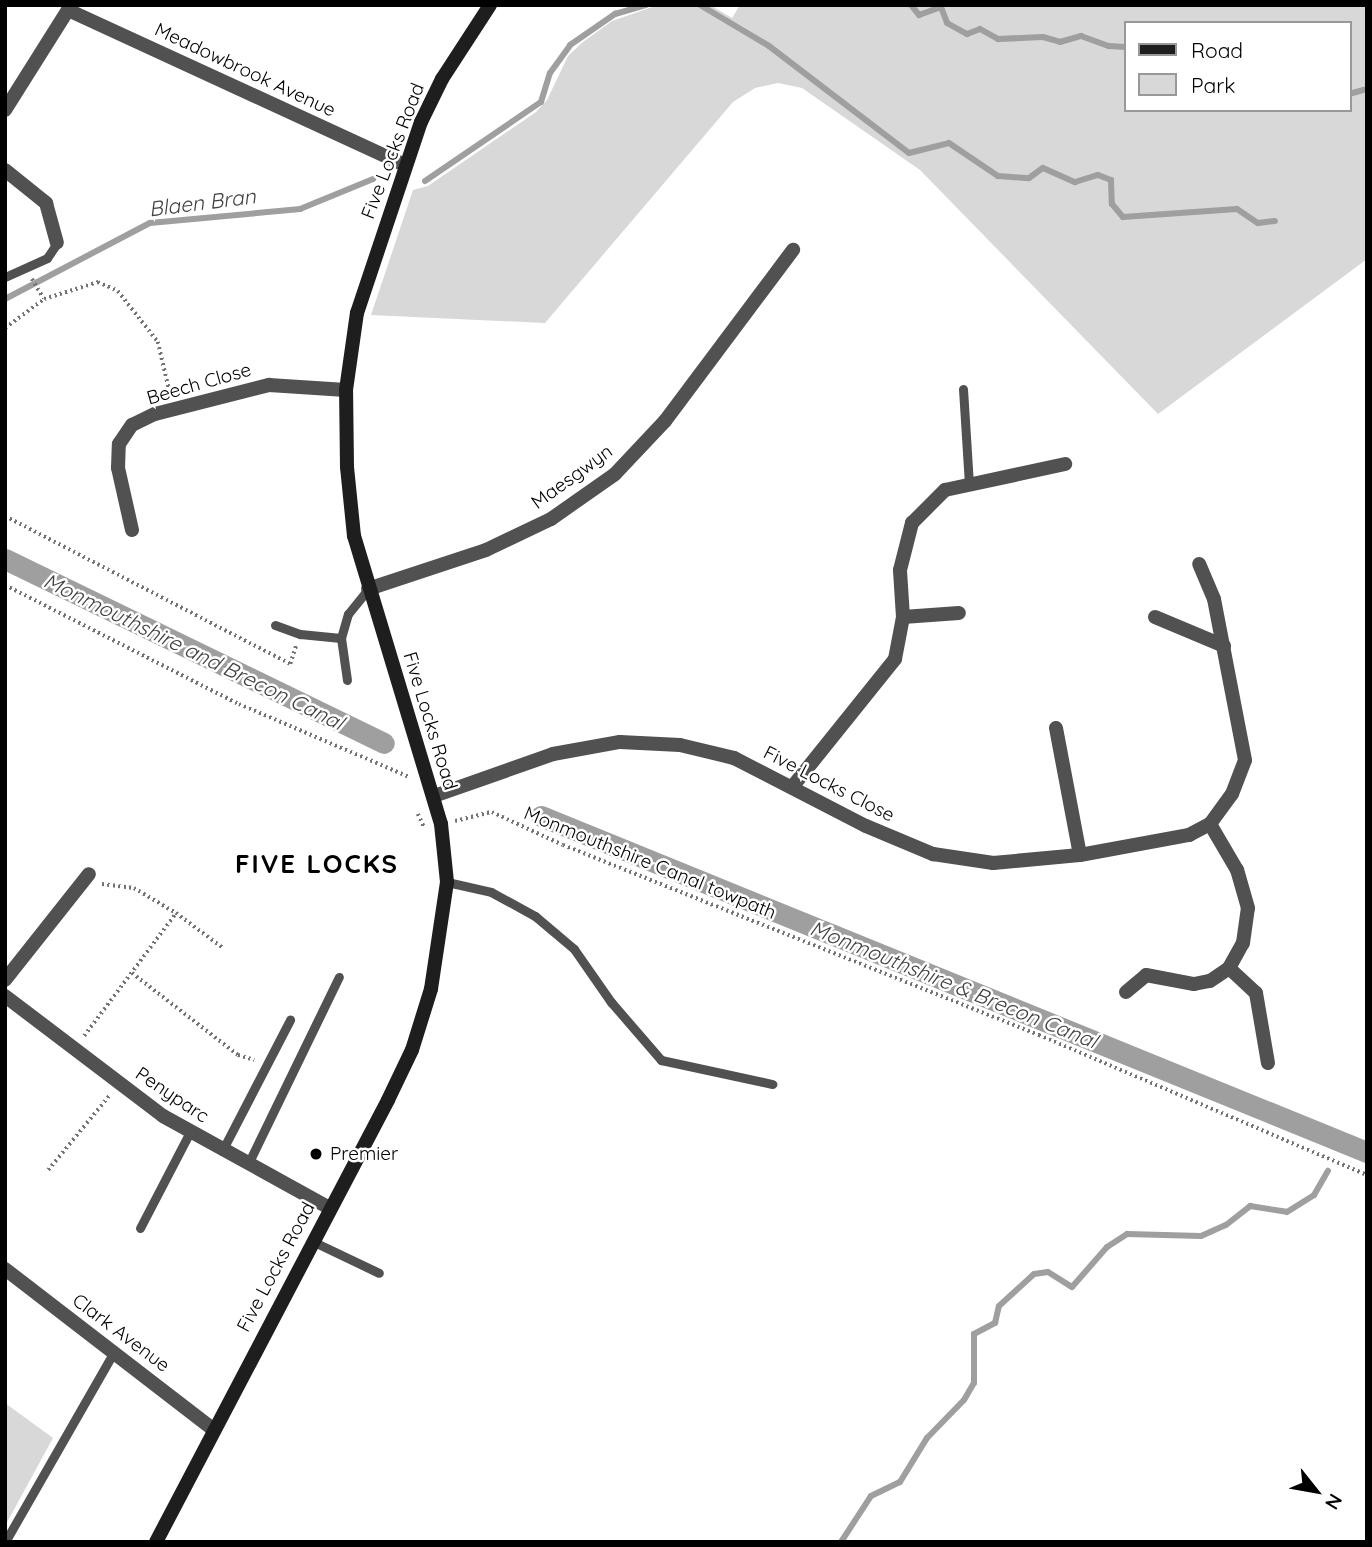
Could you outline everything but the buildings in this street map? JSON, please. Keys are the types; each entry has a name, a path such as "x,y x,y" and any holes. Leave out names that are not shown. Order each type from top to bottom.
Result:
{"street":[{"name":"Five Locks Road","path":"156,1542 412,1050 431,989 447,882 441,824 368,589 350,494 346,390 357,313 405,165 442,79 490,5"},
{"name":"Meadowbrook Avenue","path":"69,8 405,165"},
{"path":"5,110 69,8"},
{"path":"5,170 46,203 57,243"},
{"name":"Maesgwyn","path":"368,589 497,545 551,519 615,474 665,421 793,250"},
{"name":"Beech Close","path":"132,530 118,468 119,444 132,425 173,409 270,384 346,390"},
{"path":"793,786 895,659 903,617 900,570 912,523 945,491 1065,464"},
{"path":"1126,992 1146,975 1194,984 1210,981 1229,968 1244,943 1248,908 1237,870 1210,824 1232,794 1245,760 1214,599 1199,564"},
{"path":"903,617 959,613"},
{"path":"1155,617 1224,646"},
{"path":"1056,728 1080,855"},
{"name":"Five Locks Close","path":"434,796 553,754 620,742 680,745 734,758 793,786 866,827 933,854 993,863 1080,855 1159,842 1210,824"},
{"path":"5,980 87,877"},
{"path":"1229,968 1256,993 1268,1063"},
{"name":"Penyparc","path":"5,996 190,1132 330,1208"},
{"name":"Clark Avenue","path":"5,1269 213,1429"}],"lane":[{"path":"5,277 47,258 57,243"},
{"path":"962,388 969,484"},
{"path":"347,680 341,638 348,614 368,589"},
{"path":"275,625 299,634 341,638"},
{"path":"447,882 491,892 536,916 574,949 611,1002 661,1060 772,1084"},
{"path":"248,1164 339,977"},
{"path":"222,1151 290,1020"},
{"path":"140,1228 190,1132"},
{"path":"312,1241 379,1273"},
{"path":"5,1542 114,1352"}],"path":[{"path":"32,279 44,299"},
{"path":"5,328 44,299 98,282 118,291 158,342 173,409"},
{"path":"5,516 290,664 299,634"},
{"path":"5,585 239,704 411,777 413,790"},
{"path":"416,803 421,828 441,824"},
{"name":"Monmouthshire Canal towpath","path":"441,824 492,812 563,845 1026,1030 1367,1175"},
{"path":"87,877 134,888 176,913 223,948"},
{"path":"74,1049 176,913"},
{"path":"132,972 238,1055 266,1064"},
{"path":"48,1170 120,1083"}],"green space":[{"path":"658,5 710,5 732,18 740,5 1367,5 1367,259 1158,414 920,170 802,88 778,83 755,88 733,102 545,323 371,315 413,190 428,186 536,112 547,100 568,56 612,21"},
{"path":"5,1403 53,1438 5,1526"}],"waterway":[{"name":"Blaen Bran","path":"425,181 541,102 550,73 570,45 615,14 646,5"},
{"path":"700,5 769,46 909,153 949,143 998,176 1029,178 1043,168 1075,182 1098,175 1111,180 1112,204 1123,217 1237,209 1258,223 1275,221"},
{"path":"911,5 919,15 941,7 947,23 967,34 980,29 998,39 1043,37 1060,42 1081,36 1109,46 1124,47"},
{"path":"1351,93 1367,89"},
{"name":"Blaen Bran","path":"5,299 150,223 300,209 373,179"},
{"name":"Monmouthshire and Brecon Canal","path":"5,559 384,743"},
{"name":"Monmouthshire & Brecon Canal","path":"541,816 1367,1152"},
{"path":"841,1542 871,1496 900,1482 927,1438 964,1400 974,1383 974,1334 995,1323 999,1306 1034,1274 1048,1272 1072,1287 1107,1247 1127,1234 1201,1236 1226,1225 1250,1206 1287,1212 1314,1195 1328,1171"}],"place":[{"name":"Premier","path":"316,1154"}],"district":[{"name":"FIVE LOCKS","path":"317,864"}]}
